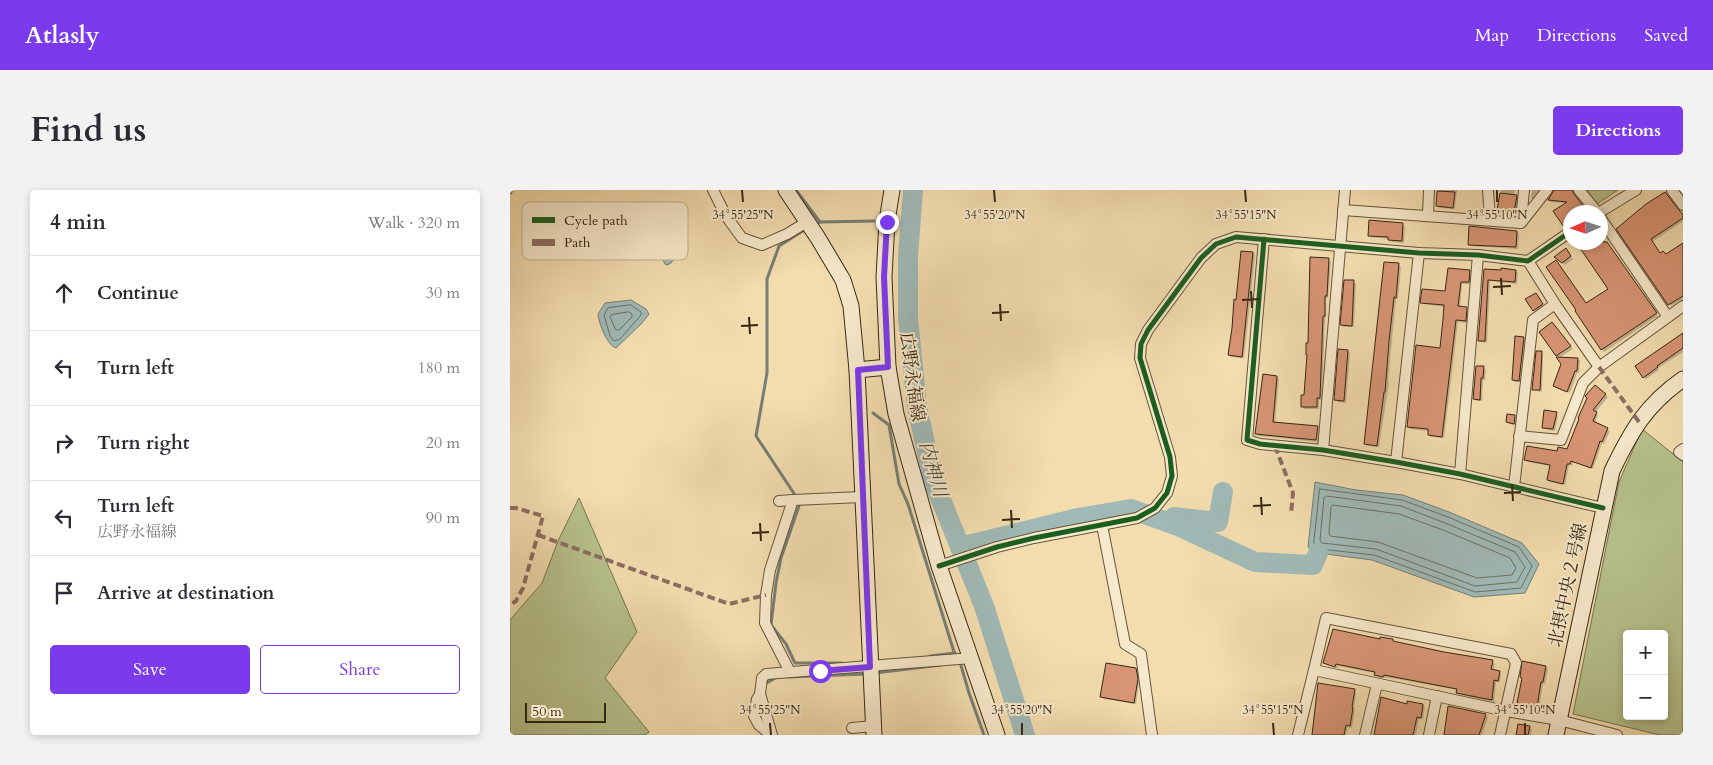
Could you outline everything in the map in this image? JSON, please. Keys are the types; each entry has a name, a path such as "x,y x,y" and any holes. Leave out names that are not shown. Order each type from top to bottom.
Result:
{"street":[{"path":"713,190 726,216 742,238 762,245 787,234 807,222"},
{"path":"786,190 843,280 851,306 858,370 873,731 852,728"},
{"name":"広野永福線","path":"892,190 887,222 884,277 888,367 896,414 997,735"},
{"path":"1323,450 1345,190"},
{"path":"1428,216 1429,190"},
{"path":"1488,190 1490,220"},
{"path":"1521,223 1524,190"},
{"path":"1521,223 1547,190"},
{"path":"1579,190 1593,205"},
{"path":"1608,207 1636,190"},
{"path":"1672,190 1683,205"},
{"path":"1343,210 1521,223"},
{"path":"1608,229 1668,317"},
{"path":"943,564 997,547 1034,538 1137,518 1155,508 1167,493 1172,476 1170,457 1140,358 1141,344 1148,330 1201,258 1216,244 1236,237 1419,253 1478,255 1528,261 1563,237"},
{"path":"1264,239 1246,440 1260,444 1323,450 1460,474 1604,508"},
{"path":"1396,462 1419,253"},
{"path":"1460,474 1478,255"},
{"path":"1528,261 1599,367"},
{"path":"1514,487 1533,320 1555,304"},
{"path":"1519,436 1561,440 1583,383 1599,367 1683,306"},
{"path":"858,370 888,367"},
{"name":"北摂中央２号線","path":"1557,728 1612,471 1628,438 1646,412 1665,391 1683,379"},
{"path":"1683,449 1679,452 1683,455"},
{"path":"779,501 862,497"},
{"path":"790,672 765,623 766,595 770,570 793,500"},
{"path":"1102,525 1125,644 1141,654 1152,735"},
{"path":"1298,735 1326,618 1511,654 1516,663 1500,735"},
{"path":"772,735 760,694 762,678 766,674 972,658"},
{"path":"1314,670 1506,711 1557,728 1615,735"},
{"path":"1365,735 1377,684"},
{"path":"1429,735 1437,696"}],"green space":[{"path":"1587,190 1618,190 1597,204"},
{"path":"1642,429 1683,462 1683,735 1660,735 1573,714 1619,482"},
{"path":"579,498 637,632 605,678 649,732 645,735 510,735 510,620 542,583 558,541"}],"water":[{"path":"663,260 673,260 667,265"},
{"path":"631,300 646,309 649,314 616,348 604,334 598,314 605,303"},
{"path":"1315,482 1356,490 1403,495 1522,543 1539,564 1525,593 1474,597 1372,560 1318,553 1308,547"}],"building":[{"path":"1554,190 1572,190 1583,205 1563,205 1563,226 1553,211 1567,202 1548,200"},
{"path":"1437,191 1455,192 1453,208 1436,206"},
{"path":"1665,192 1683,215 1683,218 1651,239 1660,253 1663,251 1666,254 1683,243 1683,296 1668,305 1616,229 1646,204"},
{"path":"1500,193 1517,195 1514,212 1497,210"},
{"path":"1369,220 1403,223 1402,241 1388,240 1388,237 1368,236"},
{"path":"1469,226 1517,231 1516,247 1468,245"},
{"path":"1608,243 1657,313 1601,350 1546,267 1556,260 1586,303 1608,289 1581,250 1608,250"},
{"path":"1563,250 1567,250 1571,256 1562,263 1554,257"},
{"path":"1241,251 1253,252 1242,357 1228,355"},
{"path":"1310,257 1329,258 1327,296 1325,296 1325,316 1323,316 1320,398 1317,398 1317,407 1301,407 1301,395 1304,395 1306,343 1308,343"},
{"path":"1384,262 1399,263 1377,446 1364,444"},
{"path":"1448,268 1470,270 1469,282 1461,282 1458,306 1467,307 1466,321 1456,320 1442,437 1428,435 1428,429 1407,427 1416,345 1440,348 1444,305 1420,303 1422,289 1445,291"},
{"path":"1501,268 1516,270 1515,282 1488,280 1485,341 1478,341 1484,269 1501,270"},
{"path":"1344,280 1354,280 1352,326 1340,325"},
{"path":"1536,293 1543,304 1533,311 1525,299"},
{"path":"1552,322 1571,346 1556,356 1539,332"},
{"path":"1683,333 1683,348 1643,378 1635,366"},
{"path":"1515,336 1524,337 1519,381 1512,380"},
{"path":"1338,349 1348,350 1344,401 1334,400"},
{"path":"1536,351 1542,351 1540,390 1532,390"},
{"path":"1556,357 1578,358 1577,371 1575,371 1567,392 1553,386 1561,364"},
{"path":"1476,366 1484,366 1483,378 1481,378 1480,400 1473,399"},
{"path":"1263,374 1277,376 1273,422 1318,426 1316,440 1255,434"},
{"path":"1595,385 1606,394 1593,410 1597,412 1593,421 1608,428 1602,442 1600,441 1591,468 1571,461 1570,464 1567,464 1563,484 1547,480 1550,465 1524,460 1527,446 1557,451 1558,447 1567,449 1587,398 1585,396"},
{"path":"1544,410 1557,412 1553,429 1542,428"},
{"path":"1507,414 1515,415 1514,424 1506,422"},
{"path":"1333,629 1380,639 1380,637 1393,639 1393,641 1444,652 1493,660 1491,669 1500,671 1498,681 1494,680 1492,700 1456,693 1457,689 1384,675 1383,677 1374,675 1375,672 1336,664 1335,667 1323,663"},
{"path":"1522,661 1546,666 1537,707 1517,703 1522,678 1520,677"},
{"path":"1106,663 1136,668 1138,679 1134,703 1100,697"},
{"path":"1318,683 1355,689 1350,726 1346,725 1344,735 1312,735"},
{"path":"1381,697 1407,704 1407,701 1423,704 1421,718 1417,717 1413,735 1374,735"},
{"path":"1448,706 1486,714 1479,735 1444,735"},
{"path":"1518,724 1530,726 1528,735 1516,735"}],"waterway":[{"path":"796,190 820,222"},
{"name":"内神川","path":"913,190 908,256 908,318 917,407 933,480 984,606 1025,735"},
{"path":"814,225 820,222 874,221"},
{"path":"797,498 756,436 767,373 767,279 779,246 806,229"},
{"path":"873,413 889,425 899,484 908,504 955,655"},
{"path":"1172,519 1174,517 1218,522 1223,492"},
{"path":"800,503 781,558 771,625 786,644 795,663 842,663"},
{"path":"960,547 1078,518 1131,509 1178,526 1255,562 1313,565 1318,553"},
{"path":"930,656 955,653"},
{"path":"960,662 984,735"},
{"path":"875,673 941,665"},
{"path":"788,677 867,674"},
{"path":"765,687 765,684 777,677"}],"marked path":[{"path":"510,194 511,190"},
{"path":"1599,367 1639,422"},
{"path":"1275,446 1293,493 1291,514"},
{"path":"510,508 543,516 523,588 516,601 510,605"},
{"path":"538,535 729,604 766,595"}],"cycle path":[{"path":"939,566 997,547 1034,538 1137,518 1155,508 1167,493 1172,476 1170,457 1140,358 1141,344 1148,330 1201,258 1216,244 1236,237 1419,253 1478,255 1528,261 1563,237"},
{"path":"1264,239 1247,440 1260,444 1323,450 1460,474 1603,508"}],"route":[{"path":"820,671 870,667 858,415 858,370 888,367 884,277 887,222"}]}
